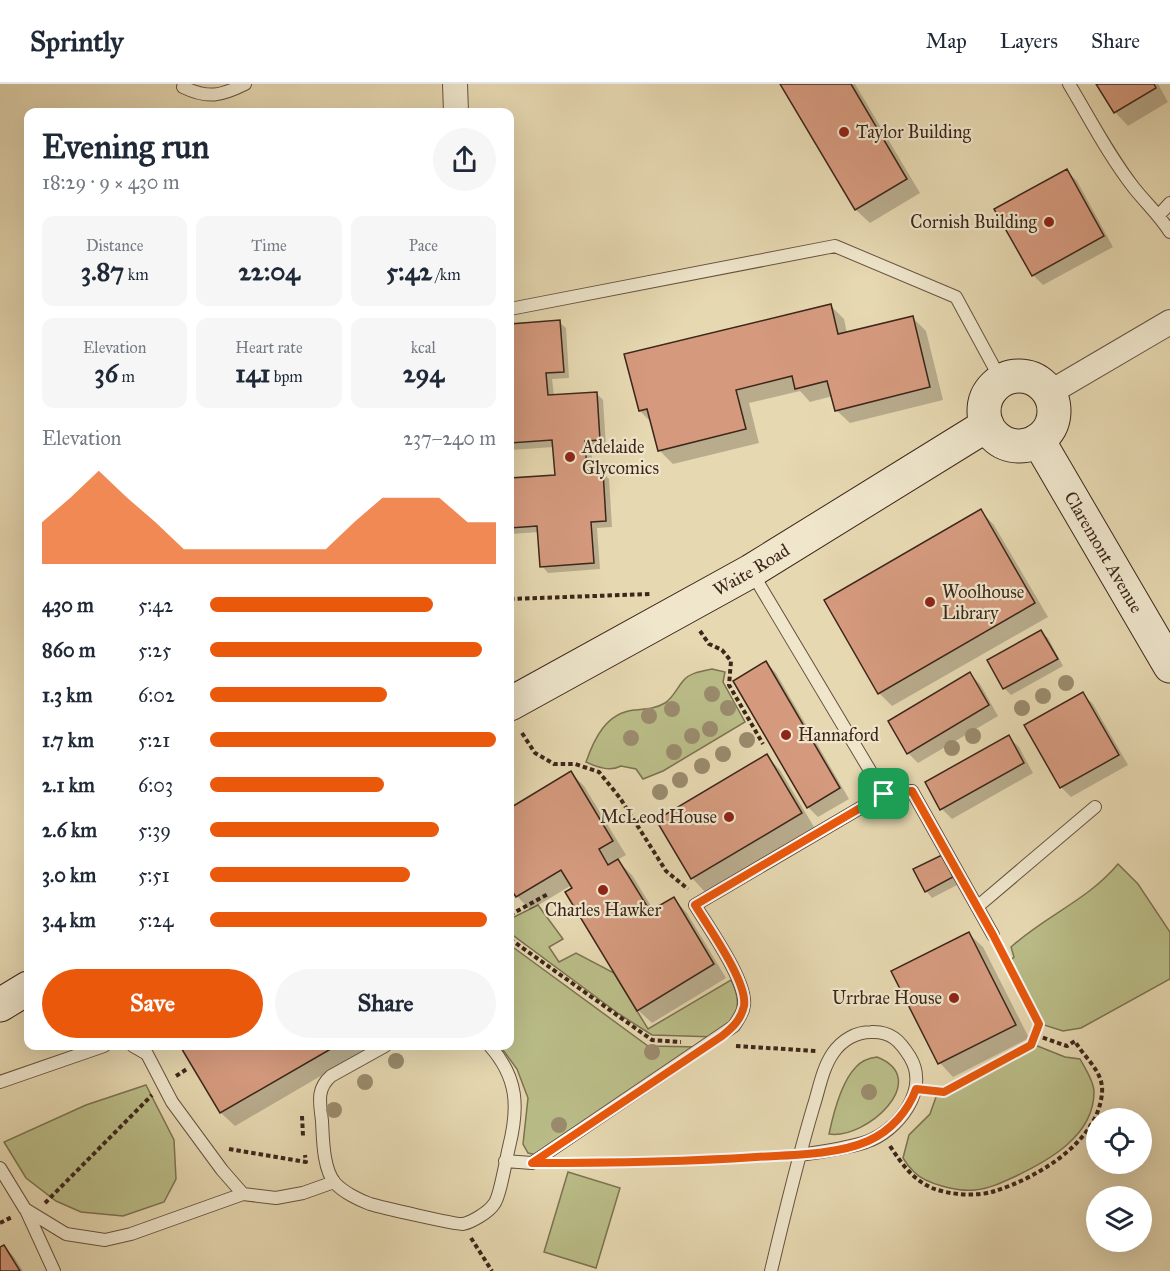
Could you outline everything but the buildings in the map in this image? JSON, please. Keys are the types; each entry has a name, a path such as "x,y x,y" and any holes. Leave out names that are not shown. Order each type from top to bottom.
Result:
{"street":[{"path":"455,84 456,108"},
{"path":"1049,393 1170,322"},
{"path":"1013,376 1025,376 1041,384 1049,393 1053,405 1053,417 1049,428 1038,440 1027,445 1015,446 1003,442 987,425 984,413 985,401 991,390 1001,380 1013,376"},
{"name":"Waite Road","path":"516,719 987,425"},
{"name":"Claremont Avenue","path":"1038,440 1170,666"},
{"path":"0,1005 24,990"}],"lane":[{"path":"183,87 199,95 225,94 245,84"},
{"path":"1069,84 1108,150 1134,188 1159,215 1170,232"},
{"path":"1159,215 1170,203"},
{"path":"514,308 835,246 956,297 1001,380"},
{"path":"751,571 884,794"},
{"path":"505,1161 532,1163 734,1026 741,1015 744,1004 741,982 695,905 884,794 912,791 993,935"},
{"path":"977,907 1095,807"},
{"path":"771,1271 799,1155 826,1067 833,1053 843,1042 854,1035 882,1031 894,1035 913,1062 917,1078 916,1089 903,1114 882,1133 868,1141 799,1155"},
{"path":"0,1082 92,1050"},
{"path":"140,1050 147,1054 172,1102 222,1170 243,1194"},
{"path":"378,1050 331,1076 323,1082 319,1093 325,1160 334,1182 369,1203 462,1224 481,1215 495,1204 515,1125 516,1101 511,1078 493,1050"},
{"path":"0,1168 30,1212 54,1271"},
{"path":"30,1212 66,1234 105,1240 131,1234 243,1194 276,1198 303,1193 334,1182"}],"path":[{"path":"514,599 651,594 659,591"},
{"path":"699,629 709,645 722,650 731,661 729,685 762,744"},
{"path":"516,719 535,753 554,764 575,764 599,772 620,798 666,871 703,901"},
{"path":"514,913 548,894"},
{"path":"916,1089 944,1092 1031,1045 1039,1024 993,935"},
{"path":"514,942 652,1040 833,1053"},
{"path":"882,1133 913,1177 932,1187 951,1193 994,1192 1037,1173 1061,1157 1084,1135 1098,1110 1102,1091 1094,1067 1080,1051 1075,1041 1067,1046 1035,1035"},
{"path":"30,1212 163,1084 188,1069"},
{"path":"304,1110 302,1120 304,1141"},
{"path":"220,1148 306,1162 305,1152"},
{"path":"532,1163 667,1163 799,1155"},
{"path":"462,1224 492,1271"}],"green space":[{"path":"712,669 725,672 723,682 745,722 663,771 643,779 636,769 621,766 612,769 604,768 586,762 602,728 616,716 624,712 661,705 689,676"},
{"path":"1118,864 1138,884 1170,932 1170,979 1081,1028 1063,1031 1044,1025 1010,961 1014,957 1011,947 1093,888"},
{"path":"538,905 563,939 549,947 559,962 576,953 614,973 648,1029 731,980 737,998 736,1012 716,1037 652,1035 619,1014 514,936 514,917"},
{"path":"514,948 648,1046 700,1047 537,1155 528,1153 523,1144 528,1098 517,1069 503,1050 514,1050"},
{"path":"1035,1045 1065,1057 1080,1059 1089,1075 1094,1092 1092,1108 1086,1108 1086,1122 1078,1134 1067,1145 1041,1163 985,1188 968,1190 951,1188 926,1180 914,1172 903,1158 909,1135 930,1114 937,1094 943,1095 1031,1050"},
{"path":"877,1057 893,1067 898,1079 896,1093 888,1106 860,1128 844,1133 829,1134 846,1081 863,1061"},
{"path":"146,1085 174,1140 176,1179 164,1202 123,1216 81,1212 56,1201 26,1178 4,1142 86,1105"},
{"path":"568,1172 620,1188 596,1268 544,1252"}],"place":[{"name":"Taylor Building","path":"844,132"},
{"name":"Cornish Building","path":"1049,222"},
{"name":"Adelaide Glycomics","path":"570,457"},
{"name":"Woolhouse Library","path":"930,602"},
{"name":"Hannaford","path":"786,735"},
{"name":"McLeod House","path":"729,817"},
{"name":"Charles Hawker","path":"603,890"},
{"name":"Urrbrae House","path":"954,998"}],"route":[{"path":"912,791 993,935 1039,1024 1031,1045 944,1092 916,1089 903,1114 886,1131 868,1141 842,1148 799,1155 667,1163 532,1163 722,1036 734,1026 741,1015 744,1004 741,982 695,905 884,794 912,791"}]}
